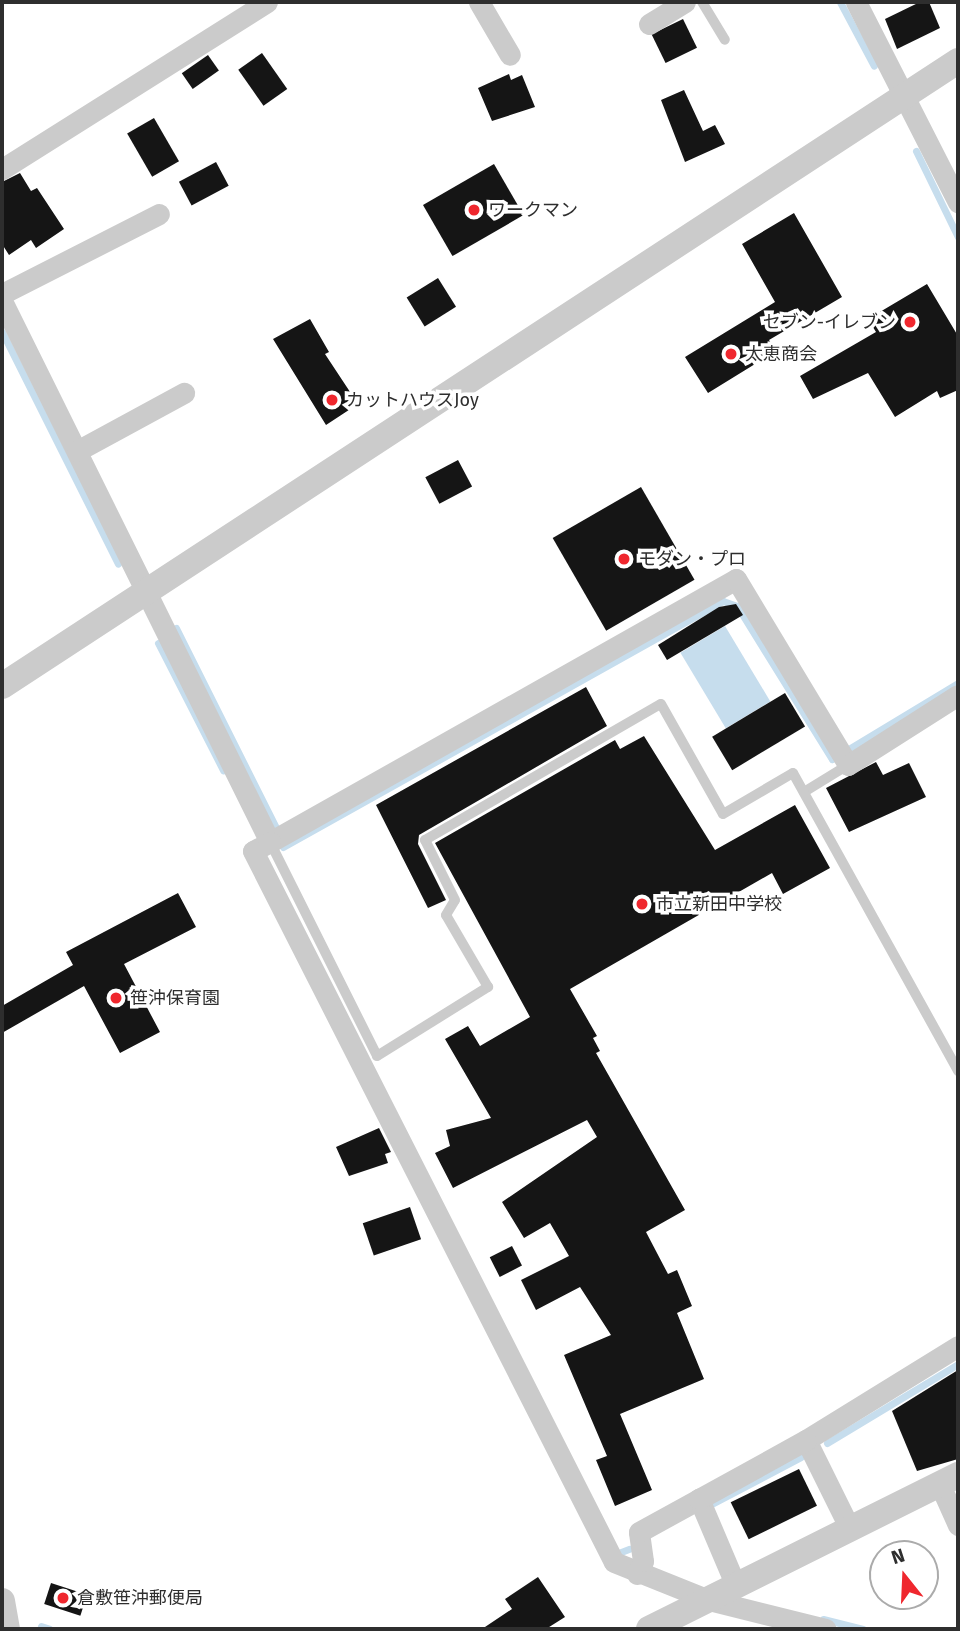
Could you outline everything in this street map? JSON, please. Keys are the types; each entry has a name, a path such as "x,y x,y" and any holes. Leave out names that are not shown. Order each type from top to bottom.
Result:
{"street":[{"path":"2,169 267,2"},
{"path":"479,2 510,55"},
{"path":"649,24 685,2"},
{"path":"856,2 958,202"},
{"path":"2,686 958,61"},
{"path":"2,294 159,214"},
{"path":"2,301 145,593 278,837"},
{"path":"77,451 184,393"},
{"path":"825,1629 709,1600 640,1567 614,1562 603,1545 253,852 736,579 844,757 958,695"},
{"path":"640,1567 639,1532 702,1506 958,1346"},
{"path":"806,1440 850,1529"},
{"path":"649,1629 850,1529 946,1487 958,1525"},
{"path":"702,1506 736,1586"}],"lane":[{"path":"702,2 725,40"},
{"path":"278,837 377,1056 488,987 446,915 455,900 425,840 661,704 723,814 793,773 958,1071"},
{"path":"804,792 844,757"}],"water":[{"path":"725,626 770,701 726,728 680,653"}],"building":[{"path":"920,2 929,2 940,28 897,49 885,19"},
{"path":"683,19 697,48 666,63 652,34"},
{"path":"262,53 287,89 263,106 238,70"},
{"path":"208,55 219,71 193,89 182,73"},
{"path":"509,74 511,80 522,75 535,107 492,121 478,88"},
{"path":"684,90 703,131 715,125 725,144 685,162 661,100"},
{"path":"154,118 179,161 152,177 127,134"},
{"path":"216,162 229,186 192,206 179,182"},
{"name":"ワークマン","path":"494,164 524,215 452,256 423,205"},
{"path":"20,173 31,191 37,188 64,229 36,248 31,240 9,255 2,244 2,182"},
{"path":"794,213 842,297 769,340 776,351 708,393 685,357 775,302 742,244"},
{"path":"438,278 456,307 425,326 407,298"},
{"path":"927,284 958,336 958,390 940,398 937,391 895,417 868,373 813,399 800,376 876,332 868,319"},
{"path":"310,319 329,352 325,354 358,404 326,425 273,339"},
{"path":"458,460 472,486 439,504 425,477"},
{"name":"モダン・プロ","path":"641,487 694,580 606,631 553,538"},
{"path":"736,604 743,615 667,660 658,645 719,607"},
{"path":"586,687 607,726 419,835 418,844 446,900 428,908 376,805"},
{"path":"785,693 805,726 732,770 712,737"},
{"path":"644,736 715,850 795,805 830,868 783,894 772,873 570,989 597,1036 593,1038 600,1051 596,1053 685,1210 646,1232 668,1274 677,1270 692,1306 677,1313 704,1379 620,1414 652,1490 615,1506 596,1460 607,1456 564,1355 611,1335 580,1287 536,1310 521,1280 569,1256 550,1223 524,1238 502,1202 597,1137 587,1120 453,1188 435,1153 450,1146 446,1130 491,1118 445,1039 468,1026 480,1046 530,1017 435,843 615,740 620,749"},
{"path":"876,762 883,775 909,763 926,797 849,832 826,788"},
{"name":"笹沖保育園","path":"178,893 196,927 124,964 160,1032 120,1053 84,986 2,1033 2,1006 73,965 66,952"},
{"path":"379,1128 391,1152 385,1154 388,1163 349,1176 336,1147"},
{"path":"410,1207 421,1239 374,1255 363,1223"},
{"path":"512,1246 522,1266 500,1277 490,1257"},
{"path":"958,1370 958,1459 917,1471 892,1411"},
{"path":"799,1469 817,1506 749,1539 731,1502"},
{"path":"538,1577 565,1617 546,1629 482,1629 512,1609 505,1599"},
{"path":"51,1583 87,1595 80,1616 44,1604"}],"waterway":[{"path":"840,2 874,66"},
{"path":"916,151 958,237"},
{"path":"2,332 118,564"},
{"path":"283,847 723,601 737,606 832,759 958,683"},
{"path":"176,628 279,834"},
{"path":"158,643 223,770"},
{"path":"827,1443 958,1364"},
{"path":"706,1507 801,1457"},
{"path":"621,1552 629,1549"},
{"path":"823,1619 863,1629"},
{"path":"41,1626 50,1629"}],"place":[{"name":"ワークマン","path":"474,210"},
{"name":"セブン-イレブン","path":"910,322"},
{"name":"太恵商会","path":"731,354"},
{"name":"カットハウスJoy","path":"332,400"},
{"name":"モダン・プロ","path":"624,559"},
{"name":"市立新田中学校","path":"642,904"},
{"name":"笹沖保育園","path":"116,998"},
{"name":"倉敷笹沖郵便局","path":"63,1598"}]}
